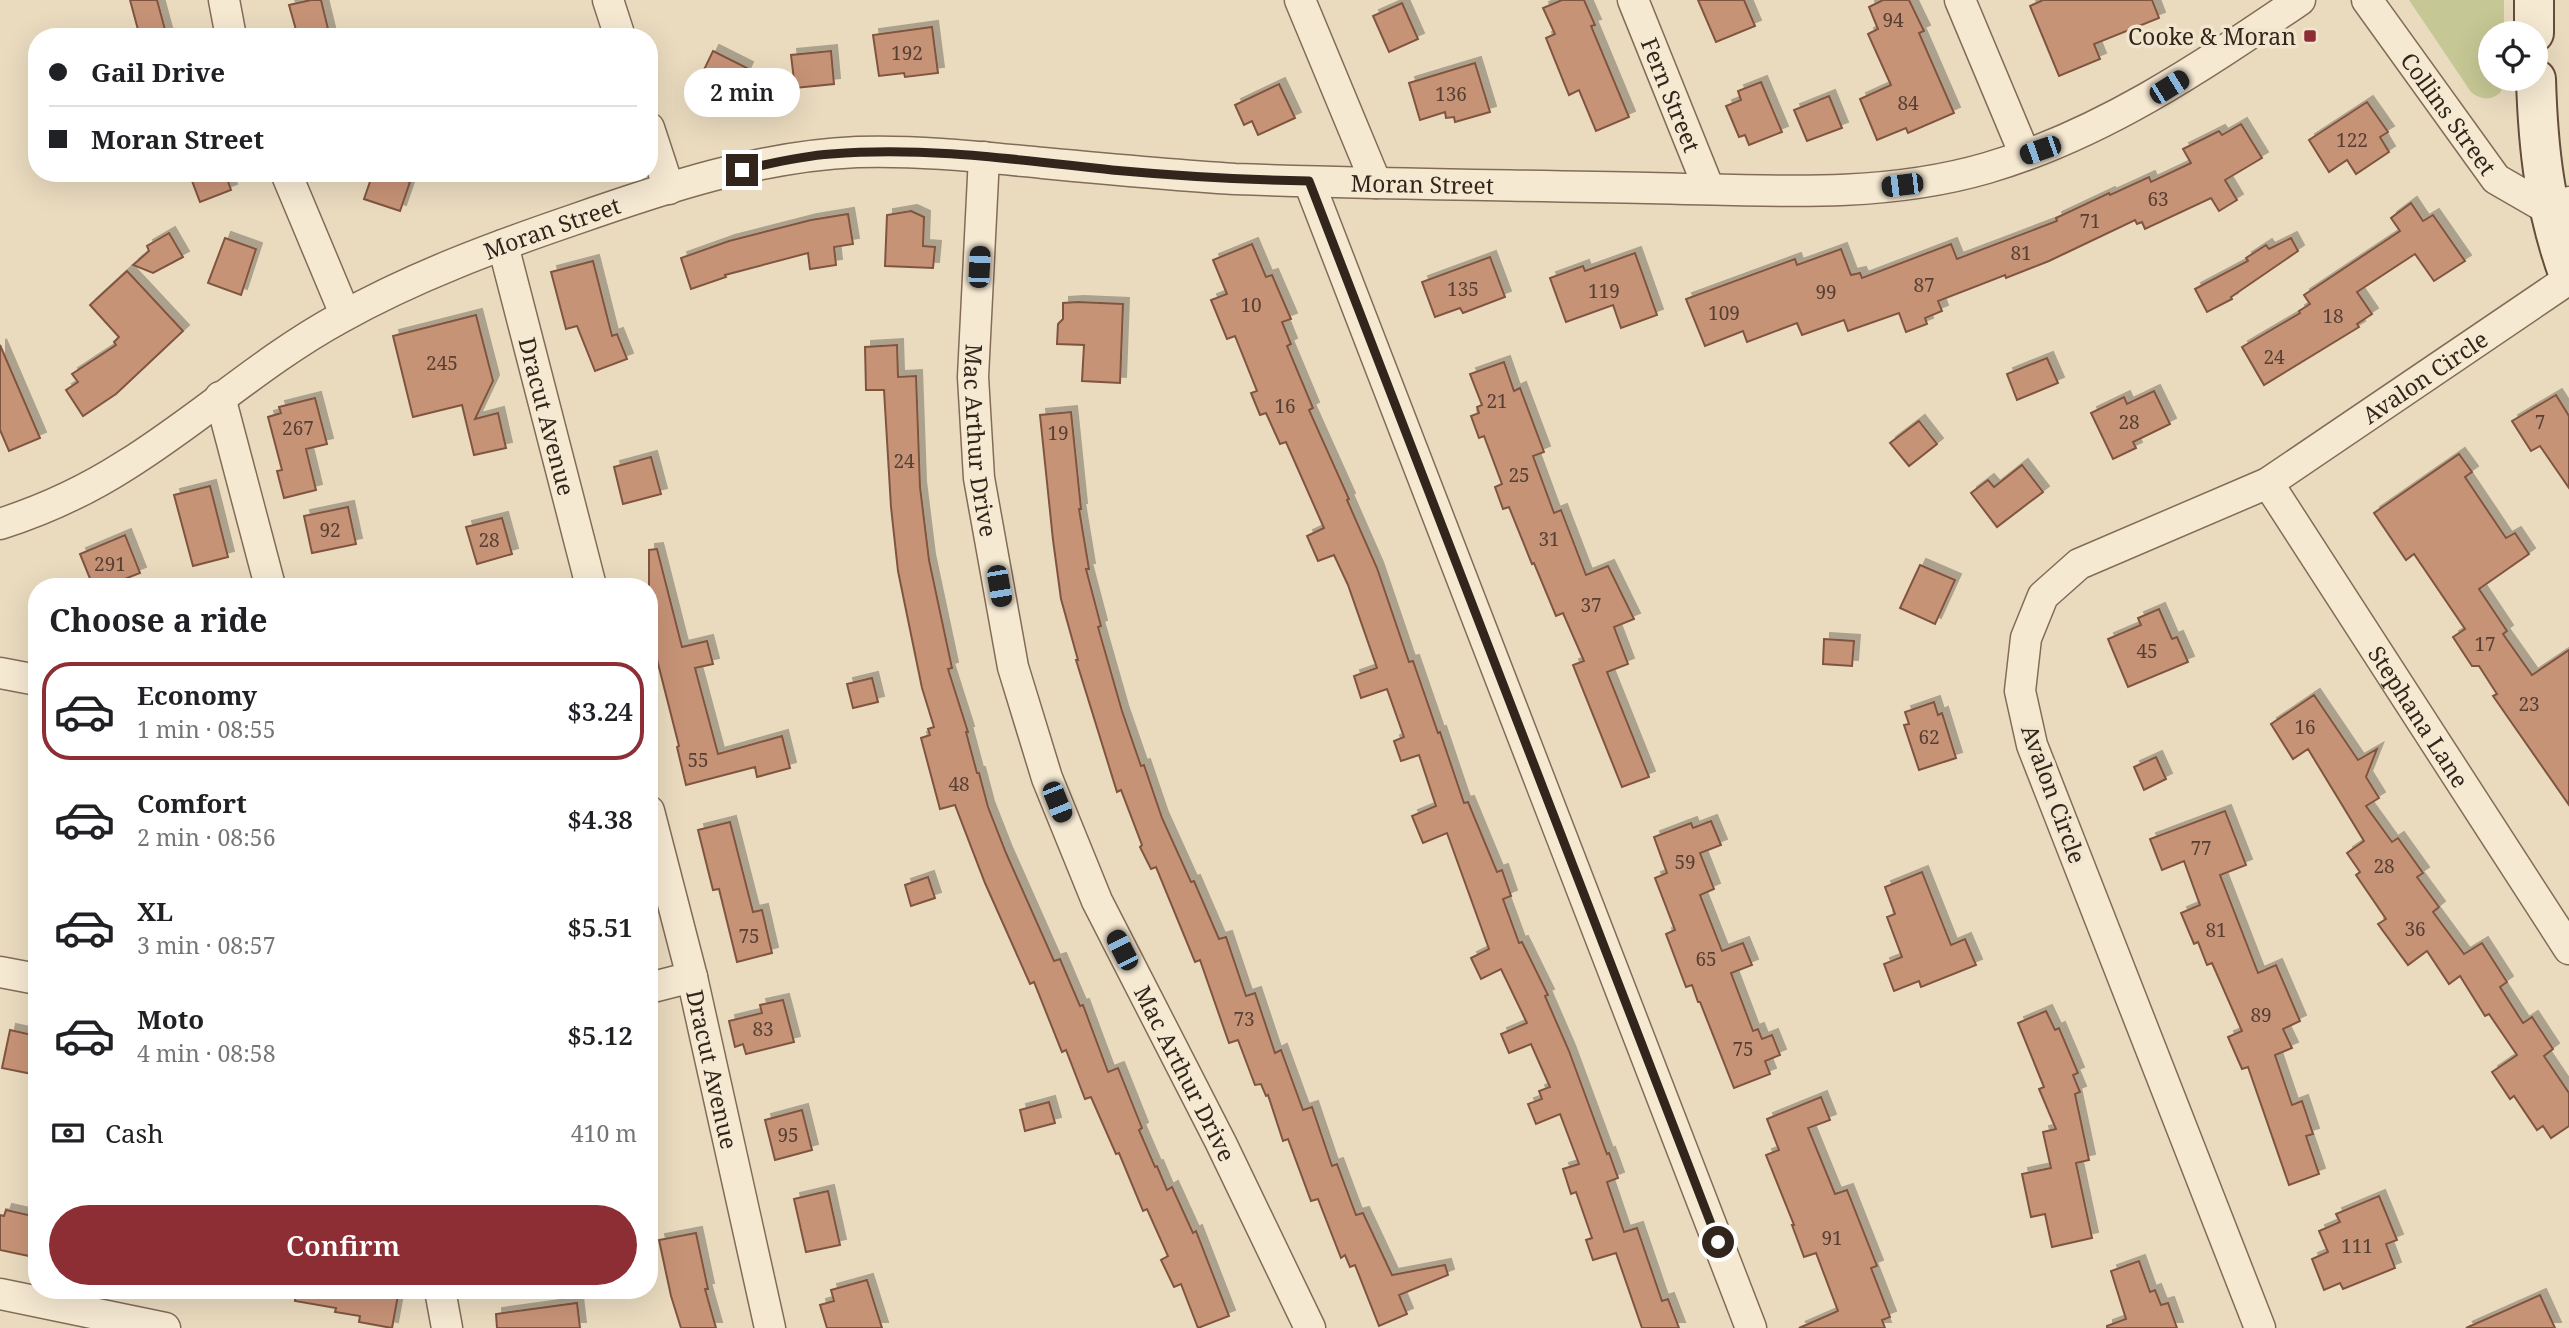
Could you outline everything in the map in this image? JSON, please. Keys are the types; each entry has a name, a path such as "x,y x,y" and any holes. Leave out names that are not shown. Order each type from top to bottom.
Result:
{"main road":[{"path":"2534,0 2534,21"},
{"path":"2537,91 2539,141 2558,205 2569,278"}],"street":[{"path":"224,0 229,28"},
{"path":"608,0 617,28"},
{"path":"1300,0 1376,183"},
{"name":"Fern Street","path":"1633,0 1709,189"},
{"path":"1960,0 2025,155"},
{"name":"Moran Street","path":"0,524 54,503 111,475 287,349 345,314 395,290 503,244 614,205 774,162 829,154 883,152 984,157 1160,174 1309,181 1790,190 1882,187 1966,174 2025,155 2100,124 2161,91 2300,0"},
{"name":"Collins Street","path":"2367,0 2496,179 2558,205"},
{"path":"658,157 668,189"},
{"name":"Mac Arthur Drive","path":"984,157 973,377 979,478 1013,667 1047,778 1097,901 1221,1143 1310,1328"},
{"path":"1309,181 1751,1328"},
{"path":"290,182 345,314"},
{"name":"Dracut Avenue","path":"503,244 589,578"},
{"name":"Avalon Circle","path":"2260,1328 2032,745 2020,691 2026,638 2043,596 2079,564 2268,483 2569,278"},
{"path":"220,397 268,578"},
{"name":"Stephana Lane","path":"2268,483 2569,949"},
{"path":"0,673 28,678"},
{"name":"Dracut Avenue","path":"658,846 692,977 770,1328"},
{"path":"0,972 28,977"},
{"path":"658,986 692,977"},
{"path":"0,1294 156,1327"},
{"path":"442,1299 447,1328"}],"green space":[{"path":"2409,0 2504,0 2504,21 2478,21 2478,91 2501,91 2500,93 2485,98 2471,92"}],"building":[{"path":"130,0 157,0 165,28 138,28"},
{"path":"321,0 328,28 295,28 289,5"},
{"path":"1562,0 1584,0 1595,25 1591,26 1629,117 1596,131 1579,90 1569,95 1546,38 1555,34 1543,8"},
{"path":"1698,0 1744,0 1755,26 1716,42"},
{"path":"1883,0 1909,0 1924,31 1919,33 1954,113 1908,133 1906,128 1877,140 1860,99 1891,85 1868,34 1878,29 1869,7"},
{"path":"2043,0 2152,0 2159,18 2094,44 2100,59 2059,76 2030,6"},
{"path":"1402,3 1418,39 1389,52 1373,16"},
{"path":"932,27 938,73 905,77 904,73 879,76 873,35"},
{"path":"713,51 747,68 734,95 700,78"},
{"path":"831,51 834,84 795,88 791,55"},
{"path":"1475,63 1490,112 1455,122 1454,117 1446,118 1445,112 1420,120 1409,83"},
{"path":"1761,82 1782,132 1749,145 1745,135 1739,137 1726,106 1741,100 1738,91"},
{"path":"1279,84 1295,118 1258,135 1252,121 1244,125 1235,105"},
{"path":"1829,96 1842,128 1807,141 1794,110"},
{"path":"2367,102 2388,132 2380,137 2389,152 2356,174 2347,160 2329,172 2309,140"},
{"path":"2241,124 2262,158 2225,180 2237,200 2219,211 2211,198 2145,229 2142,222 2137,224 2135,220 2049,261 1938,301 1942,311 1925,318 1927,324 1906,332 1899,313 1848,331 1844,320 1802,335 1797,323 1747,342 1743,331 1705,346 1686,299 1795,259 1797,265 1841,249 1851,275 1860,273 1862,278 1951,244 1957,259 2057,221 2056,218 2109,193 2110,195 2149,177 2151,182 2191,163 2183,149 2219,131 2222,135"},
{"path":"192,182 228,182 231,190 200,202"},
{"path":"370,182 410,182 400,211 364,199"},
{"path":"2411,203 2423,221 2433,215 2465,261 2434,281 2415,254 2357,292 2372,314 2357,324 2359,327 2264,385 2242,347 2300,313 2299,311 2310,304 2304,295 2400,231 2391,218"},
{"path":"911,211 924,217 923,246 935,247 933,268 885,266 887,215"},
{"path":"848,214 853,244 834,247 836,265 810,269 808,253 725,275 726,277 691,289 681,258 729,241 811,220"},
{"path":"169,233 183,257 153,273 133,265 149,251 147,246"},
{"path":"225,238 256,249 241,295 208,283"},
{"path":"2291,238 2298,251 2231,297 2232,299 2207,312 2195,289 2248,261 2246,258 2266,245 2269,249"},
{"path":"1252,244 1266,277 1272,275 1291,319 1282,322 1291,344 1287,346 1313,408 1309,410 1377,568 1409,662 1413,661 1464,803 1468,802 1497,872 1502,870 1511,896 1503,899 1519,943 1522,942 1548,995 1545,996 1569,1051 1607,1154 1609,1153 1618,1178 1607,1182 1624,1232 1637,1228 1662,1301 1668,1299 1679,1328 1642,1328 1616,1253 1593,1260 1586,1240 1592,1238 1576,1192 1571,1194 1563,1169 1579,1164 1560,1114 1536,1124 1528,1104 1542,1099 1539,1091 1550,1087 1531,1044 1509,1053 1501,1034 1527,1023 1501,969 1481,979 1471,958 1489,949 1447,833 1423,843 1412,816 1436,806 1419,755 1401,761 1394,741 1404,737 1387,689 1361,698 1354,676 1377,668 1348,585 1334,555 1318,561 1307,536 1324,528 1286,442 1280,444 1266,413 1260,415 1251,393 1257,391 1235,336 1227,339 1211,300 1227,294 1213,260"},
{"path":"1635,253 1657,315 1621,328 1613,305 1566,322 1550,278 1583,266 1585,271"},
{"path":"1490,257 1505,297 1463,313 1460,308 1435,317 1422,282"},
{"path":"593,261 612,336 617,334 627,359 595,371 577,326 566,329 551,272"},
{"path":"127,271 183,331 116,394 83,416 66,390 78,382 72,374 116,345 114,342 119,337 90,305"},
{"path":"1063,303 1123,304 1120,383 1082,381 1084,345 1057,344 1058,324 1063,319"},
{"path":"476,315 493,381 475,419 498,413 506,448 474,455 462,405 413,417 393,336"},
{"path":"0,345 40,438 9,451 0,430"},
{"path":"897,345 898,377 916,376 920,487 929,560 952,668 948,669 968,732 977,773 1006,853 1054,961 1060,959 1080,1006 1083,1005 1108,1072 1118,1068 1155,1167 1157,1166 1167,1190 1172,1187 1193,1233 1196,1231 1229,1316 1198,1328 1181,1284 1174,1287 1161,1260 1168,1256 1147,1209 1143,1211 1119,1153 1116,1154 1091,1097 1085,1099 1066,1050 1062,1052 1034,982 1030,984 985,883 955,805 940,809 921,738 930,735 928,729 934,727 922,688 898,571 884,390 866,390 865,347"},
{"path":"2047,358 2058,383 2017,400 2007,374"},
{"path":"1504,362 1514,391 1520,388 1544,452 1533,456 1554,513 1561,510 1586,575 1608,566 1634,619 1614,627 1628,664 1607,672 1649,777 1622,787 1573,665 1584,661 1563,613 1556,616 1509,507 1503,509 1495,487 1502,484 1484,436 1479,438 1471,416 1479,413 1477,407 1482,405 1470,374"},
{"path":"2154,391 2170,424 2133,442 2136,448 2113,459 2091,413 2124,397 2127,404"},
{"path":"2556,395 2569,416 2569,488 2540,446 2531,451 2512,421"},
{"path":"315,398 327,444 306,449 316,490 284,498 277,471 282,470 268,417 281,413 279,407"},
{"path":"1071,412 1079,509 1089,569 1086,569 1101,626 1098,627 1122,711 1162,818 1191,882 1194,881 1219,939 1226,937 1246,996 1255,993 1275,1053 1281,1050 1303,1110 1312,1107 1332,1166 1337,1164 1356,1215 1363,1213 1392,1275 1445,1265 1448,1275 1399,1295 1407,1314 1379,1326 1355,1265 1350,1267 1345,1255 1341,1258 1318,1199 1311,1201 1288,1139 1283,1141 1268,1095 1266,1096 1261,1084 1255,1085 1238,1040 1229,1043 1200,960 1195,962 1156,867 1151,869 1140,847 1142,845 1121,790 1117,792 1076,660 1061,599 1053,540 1040,415"},
{"path":"1919,421 1937,444 1909,466 1890,443"},
{"path":"2459,454 2472,472 2465,477 2506,538 2515,533 2529,554 2479,589 2507,631 2503,634 2532,675 2569,650 2569,805 2493,696 2497,694 2479,666 2472,666 2453,637 2465,629 2414,554 2406,560 2374,513"},
{"path":"651,457 661,494 623,504 614,467"},
{"path":"2022,465 2043,492 1997,527 1971,493 1988,480 1994,487"},
{"path":"210,486 228,557 193,566 174,495"},
{"path":"348,507 356,544 312,553 304,516"},
{"path":"502,518 512,554 477,564 466,527"},
{"path":"125,535 140,573 127,578 90,578 80,554"},
{"path":"657,549 682,647 707,641 713,664 695,668 718,754 782,736 790,768 757,777 755,767 686,785 658,663 658,578 649,578 649,550"},
{"path":"1920,565 1955,580 1935,624 1900,608"},
{"path":"2159,609 2172,639 2177,637 2188,662 2128,687 2108,639 2141,625 2138,618"},
{"path":"1824,639 1854,641 1852,666 1823,664"},
{"path":"872,678 878,702 853,708 847,684"},
{"path":"2314,695 2358,760 2377,749 2366,777 2379,798 2366,806 2392,842 2398,838 2423,873 2417,877 2439,907 2433,912 2464,954 2482,943 2507,982 2500,987 2523,1023 2532,1017 2553,1049 2544,1056 2569,1093 2569,1126 2551,1138 2543,1126 2537,1130 2514,1096 2510,1099 2492,1072 2517,1055 2489,1014 2485,1016 2460,976 2449,984 2427,951 2408,965 2378,924 2386,919 2356,875 2360,872 2347,853 2364,841 2308,749 2293,759 2271,724"},
{"path":"1934,702 1938,715 1942,713 1956,758 1919,770 1904,725 1909,724 1905,712"},
{"path":"2156,757 2166,779 2144,790 2134,767"},
{"path":"2225,811 2246,865 2220,875 2258,973 2276,965 2300,1021 2283,1029 2292,1048 2275,1055 2292,1105 2302,1101 2313,1134 2306,1136 2319,1174 2289,1185 2248,1067 2242,1069 2228,1037 2242,1031 2212,963 2207,965 2198,942 2194,944 2181,913 2200,905 2184,861 2162,870 2150,839"},
{"path":"1711,821 1721,845 1700,853 1714,889 1700,895 1722,951 1743,943 1752,965 1731,973 1753,1031 1758,1029 1762,1039 1772,1035 1780,1055 1765,1061 1770,1074 1734,1088 1700,1002 1692,985 1686,987 1666,934 1675,930 1655,878 1667,873 1654,837 1691,823 1693,828"},
{"path":"730,822 753,912 762,910 772,953 737,962 719,889 713,890 698,830"},
{"path":"1922,872 1951,945 1965,939 1976,965 1921,987 1919,981 1894,991 1884,964 1902,957 1887,917 1895,914 1885,887"},
{"path":"928,877 935,898 911,906 905,885"},
{"path":"783,1000 794,1042 746,1054 743,1044 735,1047 729,1021 762,1013 760,1005"},
{"path":"2046,1011 2055,1030 2059,1028 2078,1073 2073,1075 2080,1092 2075,1094 2089,1160 2076,1163 2092,1238 2052,1247 2045,1214 2031,1217 2022,1174 2051,1168 2043,1132 2056,1129 2039,1089 2044,1087 2018,1023"},
{"path":"10,1030 28,1034 28,1073 2,1068"},
{"path":"1821,1097 1830,1120 1808,1128 1835,1194 1847,1190 1877,1266 1871,1268 1890,1317 1882,1320 1885,1328 1799,1328 1838,1311 1816,1253 1804,1257 1766,1155 1779,1150 1767,1119"},
{"path":"1049,1102 1055,1123 1025,1131 1020,1110"},
{"path":"802,1110 812,1150 775,1160 765,1120"},
{"path":"828,1191 840,1245 806,1252 794,1199"},
{"path":"2379,1196 2397,1240 2386,1244 2395,1268 2343,1289 2340,1283 2324,1290 2312,1259 2328,1252 2319,1231 2340,1222 2336,1214"},
{"path":"6,1210 28,1215 28,1256 0,1250 0,1215 4,1216"},
{"path":"696,1233 708,1289 705,1289 716,1328 681,1328 659,1240"},
{"path":"2139,1261 2150,1292 2155,1290 2161,1305 2168,1303 2177,1328 2107,1328 2126,1319 2111,1271"},
{"path":"867,1280 882,1328 827,1328 820,1305 834,1301 831,1290"},
{"path":"2540,1295 2555,1328 2466,1328"},
{"path":"397,1299 392,1328 359,1322 360,1316 335,1312 336,1308 295,1301"},
{"path":"577,1303 580,1328 497,1328 496,1314"}],"place":[{"name":"Cooke & Moran","path":"2310,36"}],"route":[{"path":"742,170 829,154 900,152 974,156 1160,174 1309,181 1718,1242"}]}
